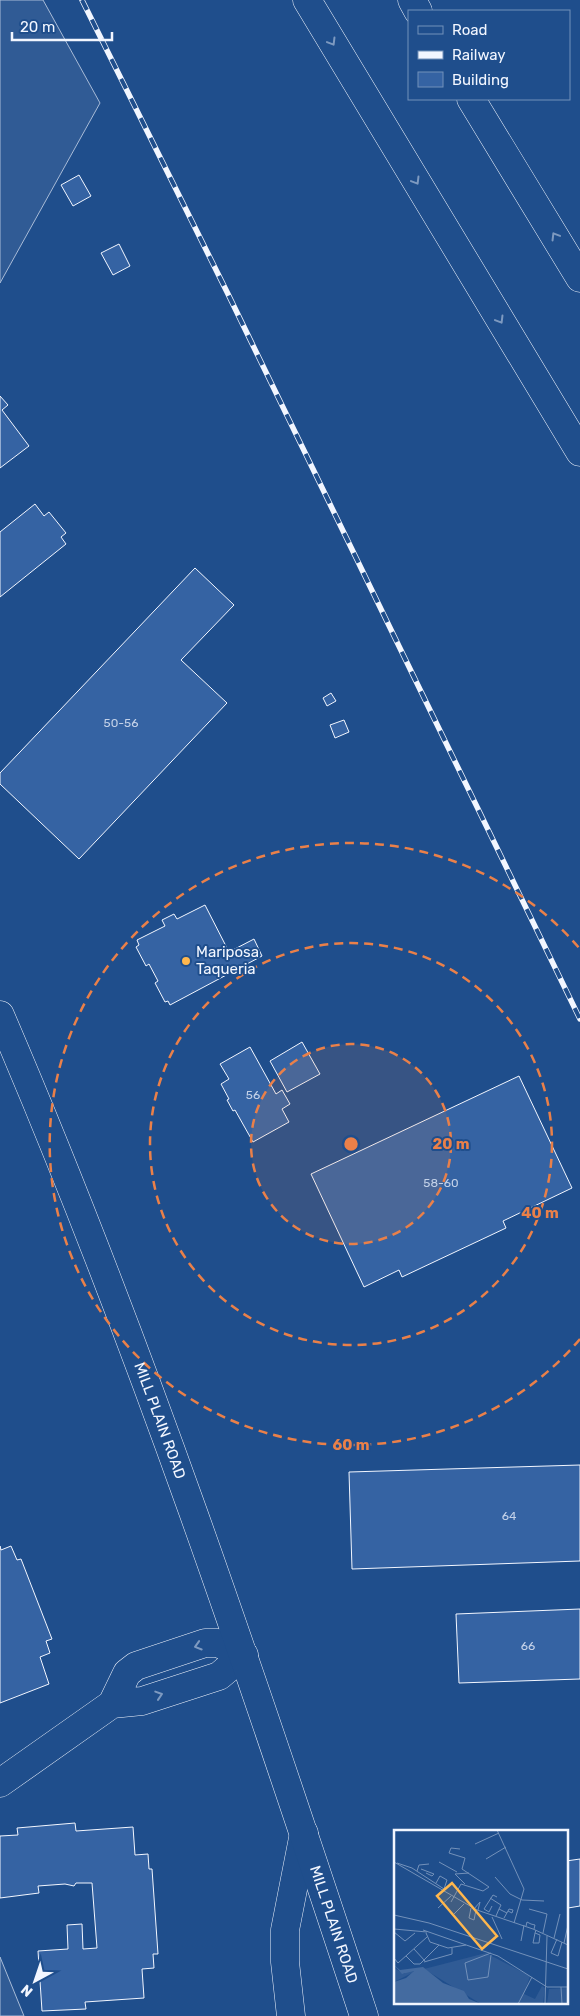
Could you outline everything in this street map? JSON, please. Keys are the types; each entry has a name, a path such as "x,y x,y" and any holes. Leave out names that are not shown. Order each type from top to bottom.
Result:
{"main road":[{"path":"307,0 580,452"},
{"path":"472,100 580,278"},
{"name":"MILL PLAIN ROAD","path":"0,1015 130,1342 244,1654 364,2016"},
{"path":"0,1783 112,1704 142,1701 219,1676 226,1672 244,1654"},
{"name":"MILL PLAIN ROAD","path":"291,2016 285,1962 285,1930 304,1833"}],"shaded area":[{"path":"0,0 43,0 100,103 0,283"},
{"path":"0,1957 24,2016 0,2016"}],"building":[{"path":"79,175 91,196 73,206 61,185"},
{"path":"119,244 130,266 113,275 101,253"},
{"path":"0,396 8,405 2,410 29,446 0,468"},
{"path":"35,504 44,516 49,512 66,533 61,537 66,544 0,597 0,532"},
{"path":"195,568 234,605 181,660 227,703 79,859 0,784 0,773"},
{"path":"331,693 336,701 327,706 323,698"},
{"path":"344,720 349,732 335,738 330,725"},
{"path":"205,905 229,952 254,939 262,956 170,1005 168,1001 165,1002 155,983 158,981 149,964 146,966 136,947 139,945 137,940 165,926 162,920 174,914 177,919"},
{"path":"302,1042 320,1074 287,1092 270,1061"},
{"path":"250,1047 276,1094 282,1090 290,1104 282,1109 289,1122 253,1142 235,1110 233,1111 227,1100 229,1099 221,1084 229,1079 220,1064"},
{"path":"519,1076 572,1188 503,1221 506,1228 402,1277 399,1270 364,1287 311,1174"},
{"path":"580,1465 580,1561 352,1569 349,1472"},
{"path":"0,1546 1,1550 11,1546 17,1560 21,1559 52,1639 46,1641 50,1653 40,1657 49,1684 0,1703"},
{"path":"580,1609 580,1679 459,1683 456,1614"},
{"path":"75,1823 76,1831 133,1827 135,1855 148,1854 149,1869 152,1869 158,1954 153,1954 154,1968 142,1969 144,1998 85,2002 86,2009 42,2011 38,1951 68,1949 67,1925 82,1924 83,1949 97,1948 92,1883 76,1883 74,1886 65,1884 38,1886 39,1893 0,1898 0,1836 18,1835 17,1828"},
{"path":"580,1859 580,1906 568,1908 568,1861"}],"railway":[{"path":"82,0 228,294 580,1019"}],"place":[{"name":"Mariposa Taqueria","path":"186,961"}]}
